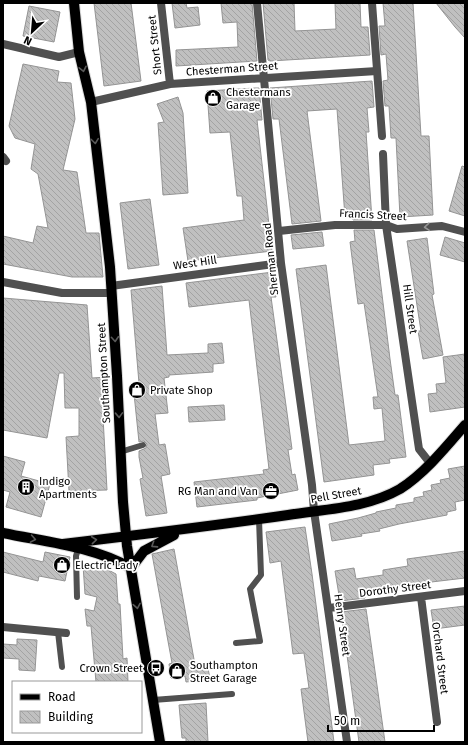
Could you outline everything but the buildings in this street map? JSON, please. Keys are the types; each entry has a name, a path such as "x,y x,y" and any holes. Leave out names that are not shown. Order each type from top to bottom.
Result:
{"main road":[{"name":"Southampton Street","path":"74,3 79,52 90,102 112,290 126,537 160,742"},
{"name":"Pell Street","path":"126,537 183,531 356,505 387,495 409,482 430,463 465,425"},
{"name":"Pell Street","path":"131,568 149,548 164,539 183,531"},
{"path":"3,533 78,548 116,560 131,568"},
{"path":"63,544 126,537"}],"street":[{"name":"Short Street","path":"162,3 170,84"},
{"name":"Sherman Road","path":"257,3 280,231 281,263 312,485 314,511"},
{"path":"372,3 382,136"},
{"path":"3,44 59,57 79,52"},
{"name":"Chesterman Street","path":"90,102 170,84 377,71"},
{"name":"Hill Street","path":"383,154 386,226 419,449 430,463"},
{"name":"Francis Street","path":"280,231 335,224 386,226 397,229 442,226 465,232"},
{"name":"West Hill","path":"3,282 62,293 112,290 281,263"},
{"name":"Henry Street","path":"314,511 347,742"},
{"name":"Dorothy Street","path":"329,608 465,591"},
{"name":"Orchard Street","path":"421,597 437,722"},
{"path":"3,627 62,632"}],"lane":[{"path":"120,452 143,445"},
{"path":"236,643 260,641 250,589 261,575 259,519"},
{"path":"77,597 76,556 78,548"},
{"path":"62,632 62,666"},
{"path":"153,700 232,694"}],"place":[{"name":"Chestermans Garage","path":"213,98"},
{"name":"Private Shop","path":"137,390"},
{"name":"Indigo Apartments","path":"26,487"},
{"name":"RG Man and Van","path":"271,491"},
{"name":"Electric Lady","path":"62,565"},
{"name":"Crown Street","path":"156,668"},
{"name":"Southampton Street Garage","path":"177,671"}]}
